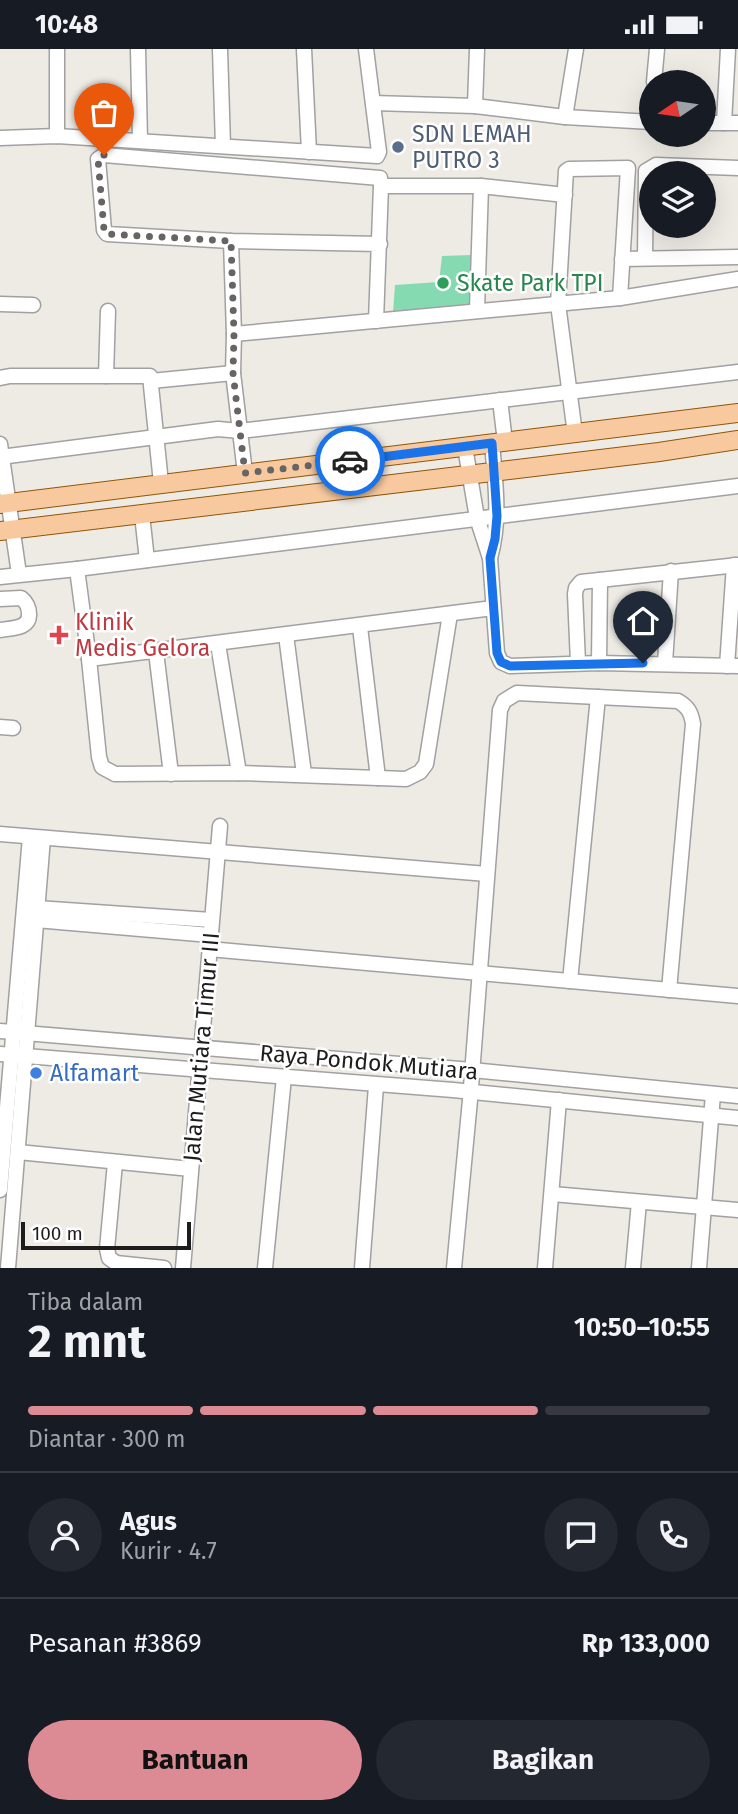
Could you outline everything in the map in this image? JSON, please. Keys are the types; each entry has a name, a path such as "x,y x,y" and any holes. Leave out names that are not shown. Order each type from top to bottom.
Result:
{"main road":[{"path":"5,503 738,413"},
{"path":"657,423 659,452"},
{"path":"6,530 142,516 738,440"},
{"path":"250,473 259,499"}],"street":[{"path":"57,49 57,136"},
{"path":"138,49 140,141"},
{"path":"219,49 223,146"},
{"path":"304,49 309,152"},
{"path":"0,138 57,136 374,157 379,155 366,49"},
{"path":"475,106 477,49"},
{"path":"565,117 576,49"},
{"path":"655,70 657,49"},
{"path":"728,49 731,123"},
{"path":"373,103 475,106 565,117 639,121"},
{"path":"376,321 380,244 382,186 380,178 104,155 98,159 104,230 107,234 231,241 380,244"},
{"path":"645,258 648,168 656,165 738,168"},
{"path":"575,434 558,305 566,171 569,169 628,168 620,298"},
{"path":"382,186 481,186 565,195"},
{"path":"477,310 481,186"},
{"path":"231,241 233,373 240,431 250,473"},
{"path":"622,259 738,257"},
{"path":"234,334 477,310 558,305 738,279"},
{"path":"0,304 33,305"},
{"path":"106,376 108,311"},
{"path":"19,575 6,530 1,452 158,438 218,429 240,431 738,372"},
{"path":"151,381 233,373"},
{"path":"0,378 150,376 161,483"},
{"path":"490,558 497,516 495,472 500,400"},
{"path":"465,447 477,518 490,558 497,653 501,662 510,666 578,663 732,666 736,565 581,582 576,588 578,663"},
{"path":"0,577 738,486"},
{"path":"142,516 147,560"},
{"path":"80,569 92,659 99,757 102,767 115,774 304,774 406,779 420,772 426,764 450,614"},
{"path":"665,663 671,571"},
{"path":"599,663 600,580"},
{"path":"0,599 21,597 30,617 21,627 0,630"},
{"path":"92,659 494,608"},
{"path":"360,627 378,778"},
{"path":"286,635 304,774"},
{"path":"218,644 239,773"},
{"path":"156,652 171,773"},
{"path":"454,1268 471,1092 500,710 504,701 517,693 678,701 687,706 693,724 670,990"},
{"path":"570,981 598,697"},
{"name":"Jalan Mutiara Timur III","path":"183,1268 220,826"},
{"path":"0,834 487,874"},
{"path":"13,1032 36,914 37,837"},
{"path":"0,1190 13,1032 37,837"},
{"path":"36,914 209,942 479,973 738,996"},
{"path":"36,914 211,920"},
{"name":"Raya Pondok Mutiara","path":"13,1032 454,1068 738,1096"},
{"path":"8,1268 18,1153 12,1055"},
{"name":"Raya Pondok Mutiara","path":"12,1055 376,1086 453,1090 738,1118"},
{"path":"453,1090 454,1068"},
{"path":"265,1268 284,1077"},
{"path":"362,1268 376,1086"},
{"path":"699,1268 713,1094"},
{"path":"545,1268 559,1100"},
{"path":"738,1111 738,1118"},
{"path":"18,1153 191,1170"},
{"path":"115,1163 107,1249 109,1258 116,1263 164,1268"},
{"path":"552,1194 738,1210"},
{"path":"633,1268 639,1202"}],"green space":[{"name":"Skate Park TPI","path":"471,255 469,305 393,313 395,285 439,282 442,256"}],"way so far":[{"path":"104,155 98,159 104,230 107,234 231,241 233,373 245,473 350,461"}],"place":[{"name":"SDN LEMAH PUTRO 3","path":"398,147"},
{"name":"Skate Park TPI","path":"443,283"},
{"name":"Klinik Medis Gelora","path":"59,635"},
{"name":"Alfamart","path":"36,1073"}],"route":[{"path":"350,461 492,443 497,516 490,558 497,653 501,662 510,666 643,663"}]}
